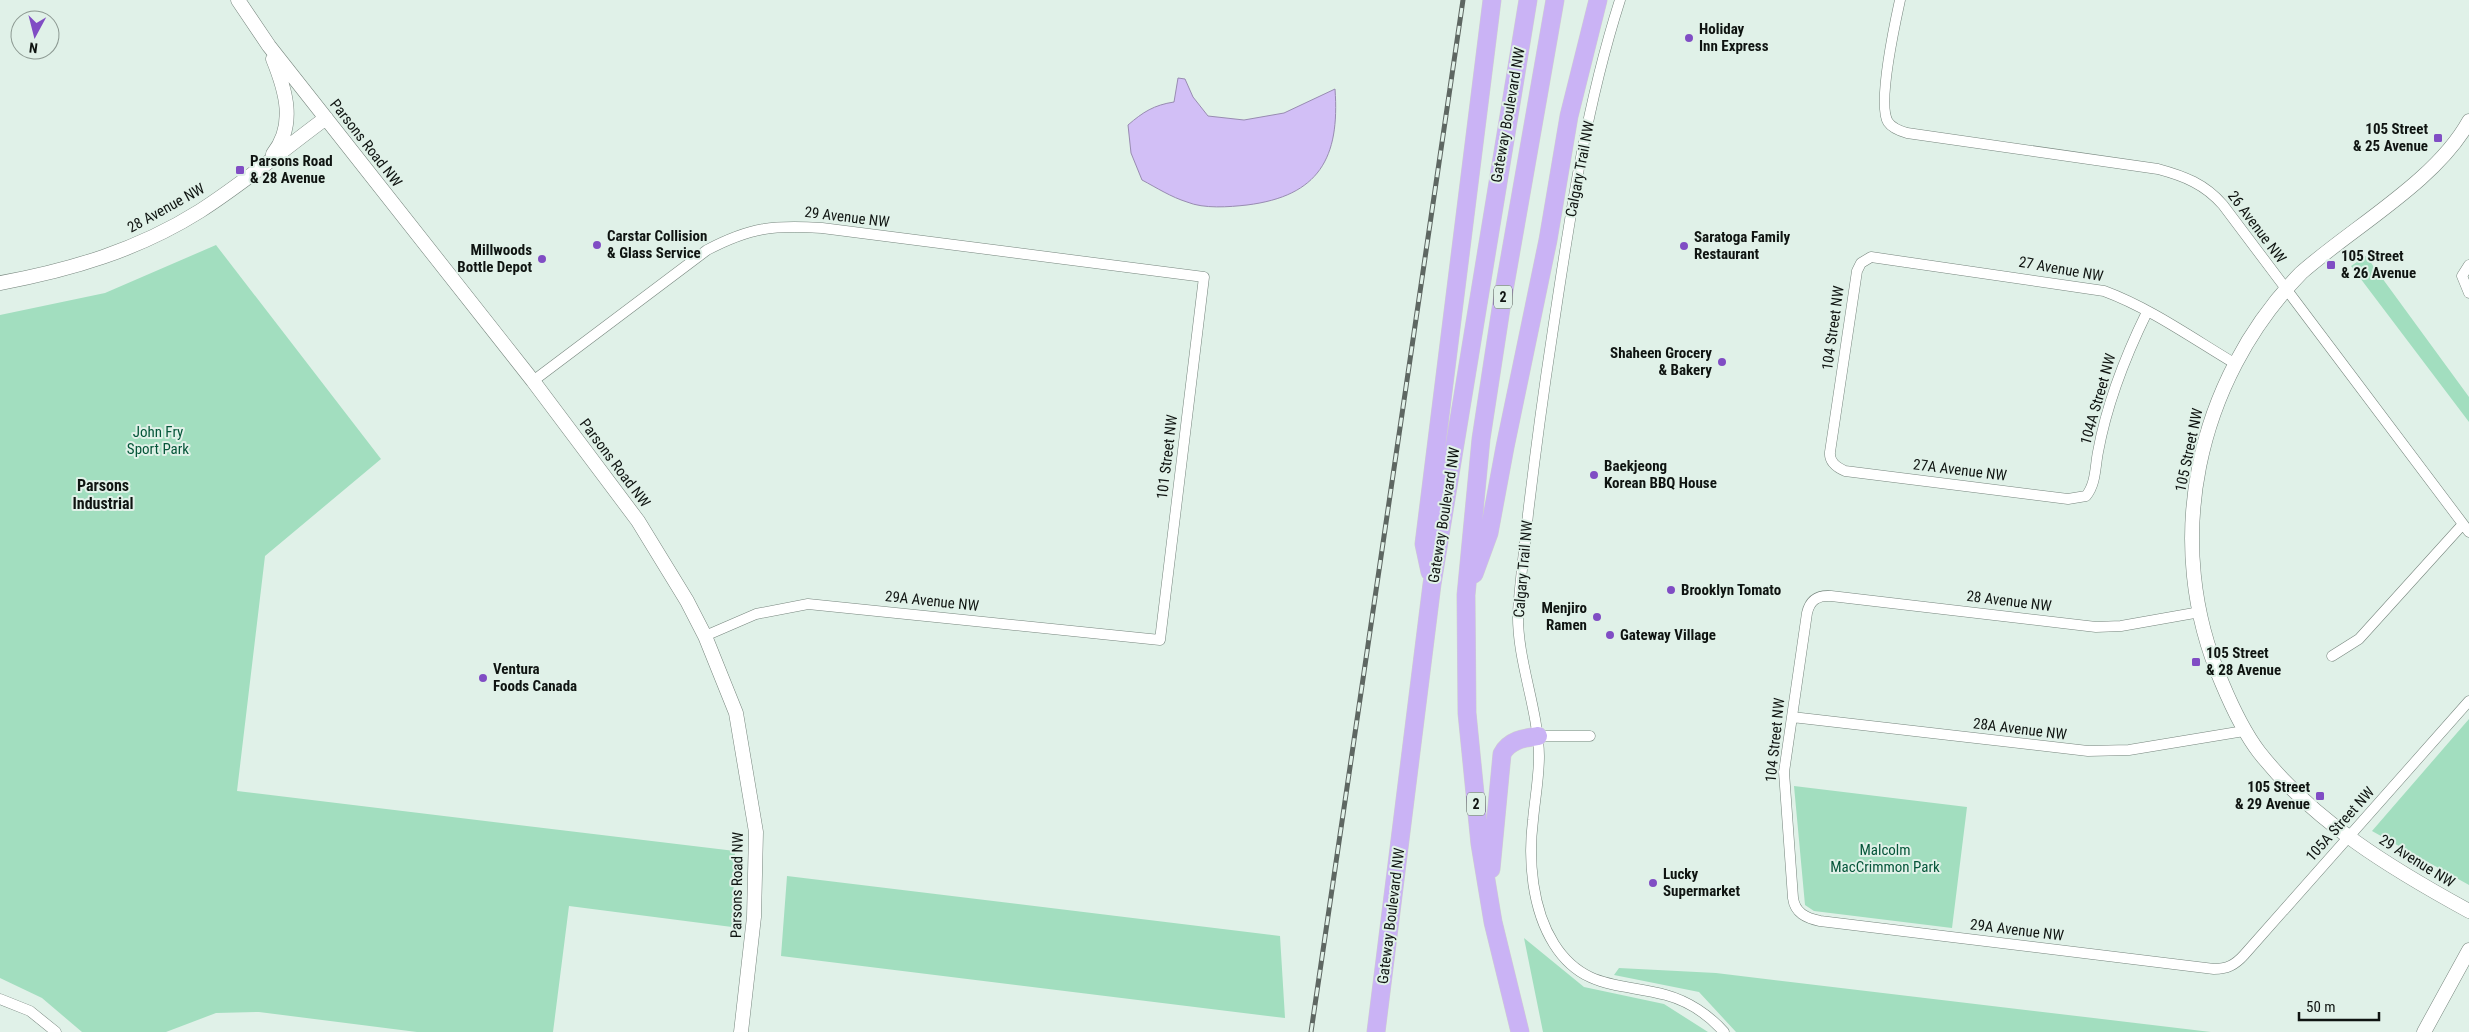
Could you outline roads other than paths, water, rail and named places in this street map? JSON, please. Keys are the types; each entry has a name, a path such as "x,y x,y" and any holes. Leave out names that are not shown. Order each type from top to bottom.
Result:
{"highway":[{"path":"1432,584 1424,544 1492,0"},
{"name":"Gateway Boulevard NW","path":"1376,1032 1432,584 1528,0"},
{"name":"2","path":"1520,1032 1499,949 1480,844 1469,731 1466,595 1480,439 1502,302 1556,0"},
{"path":"1466,595 1489,532 1548,240 1569,116 1598,0"},
{"path":"1489,894 1502,754 1505,748 1512,742 1538,736"}],"street":[{"name":"Parsons Road NW","path":"238,0 268,46 533,381 638,521 687,601 705,636 736,713 756,832 754,917 741,1032"},
{"name":"Calgary Trail NW","path":"1620,0 1594,97 1576,186 1545,381 1523,558 1518,613 1519,632 1538,736 1538,780 1531,854 1537,899 1547,932 1554,945 1575,967 1613,986 1674,997 1696,1008 1724,1032"},
{"name":"26 Avenue NW","path":"1900,0 1884,99 1888,122 1894,128 1907,133 2158,169 2190,180 2216,197 2466,528 2359,639 2332,656"},
{"path":"266,163 281,140 287,118 283,83 268,46"},
{"name":"28 Avenue NW","path":"0,283 40,276 90,262 142,241 200,211 326,118"},
{"name":"105 Street NW","path":"2348,836 2288,785 2266,761 2244,730 2216,670 2200,612 2193,549 2195,497 2204,442 2213,412 2234,363 2259,323 2285,289 2315,261 2433,168 2463,132 2469,121"},
{"name":"29 Avenue NW","path":"533,381 707,250 726,240 762,228 780,226 822,228 1204,277"},
{"name":"27 Avenue NW","path":"1865,259 1876,256 2096,289 2119,296 2234,363"},
{"name":"104 Street NW","path":"1833,464 1830,452 1857,271 1865,259"},
{"path":"2469,265 2462,276 2469,293"},
{"name":"101 Street NW","path":"1160,640 1204,277"},
{"name":"104A Street NW","path":"2086,496 2093,483 2101,437 2116,380 2147,312"},
{"name":"27A Avenue NW","path":"1833,464 1845,471 2068,499 2086,496"},
{"name":"28 Avenue NW","path":"1814,600 1822,596 1831,596 2096,627 2121,626 2200,612"},
{"name":"104 Street NW","path":"1800,913 1793,898 1784,778 1807,613 1814,600"},
{"name":"29A Avenue NW","path":"705,636 756,614 808,604 1160,640"},
{"name":"105A Street NW","path":"2232,966 2244,955 2469,701"},
{"name":"28A Avenue NW","path":"1792,717 2101,751 2129,750 2244,730"},
{"path":"1538,736 1590,736"},
{"name":"29 Avenue NW","path":"2348,836 2406,875 2469,911"},
{"name":"29A Avenue NW","path":"1800,913 1812,920 2214,969 2232,966"},
{"path":"2424,1032 2469,950"},
{"path":"0,999 30,1011 56,1032"}],"railway":[{"path":"1311,1032 1463,0"}],"place":[{"name":"Holiday Inn Express","path":"1689,38"},
{"name":"105 Street & 25 Avenue","path":"2438,138"},
{"name":"Parsons Road & 28 Avenue","path":"240,170"},
{"name":"Carstar Collision & Glass Service","path":"597,245"},
{"name":"Saratoga Family Restaurant","path":"1684,246"},
{"name":"Millwoods Bottle Depot","path":"542,259"},
{"name":"105 Street & 26 Avenue","path":"2331,265"},
{"name":"Shaheen Grocery & Bakery","path":"1722,362"},
{"name":"Baekjeong Korean BBQ House","path":"1594,475"},
{"name":"Brooklyn Tomato","path":"1671,590"},
{"name":"Menjiro Ramen","path":"1597,617"},
{"name":"Gateway Village","path":"1610,635"},
{"name":"105 Street & 28 Avenue","path":"2196,662"},
{"name":"Ventura Foods Canada","path":"483,678"},
{"name":"105 Street & 29 Avenue","path":"2320,796"},
{"name":"Lucky Supermarket","path":"1653,883"}],"district":[{"name":"Parsons Industrial","path":"103,494"}],"park label":[{"name":"John Fry Sport Park","path":"158,440"},
{"name":"Malcolm MacCrimmon Park","path":"1885,858"}]}
